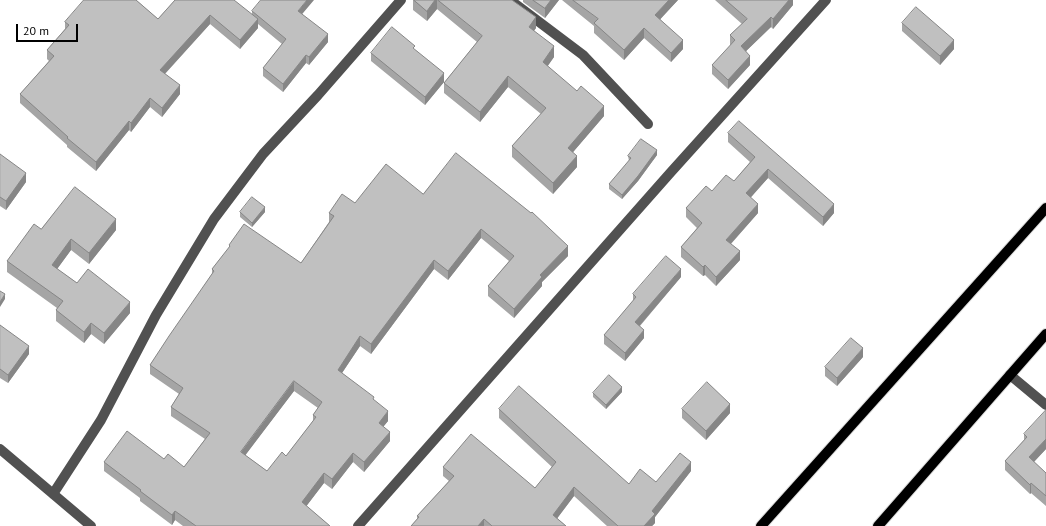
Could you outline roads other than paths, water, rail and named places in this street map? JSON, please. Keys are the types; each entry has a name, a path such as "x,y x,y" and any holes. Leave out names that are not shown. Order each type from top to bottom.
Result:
{"main road":[{"path":"761,526 1046,208"},
{"path":"878,526 1046,334"}],"street":[{"path":"53,494 101,420 156,315 214,220 263,154 318,95 401,0"},
{"path":"510,0 583,55 648,124"},
{"path":"358,526 671,172 826,0"},
{"path":"1010,375 1046,405"},
{"path":"0,449 91,526"}]}
